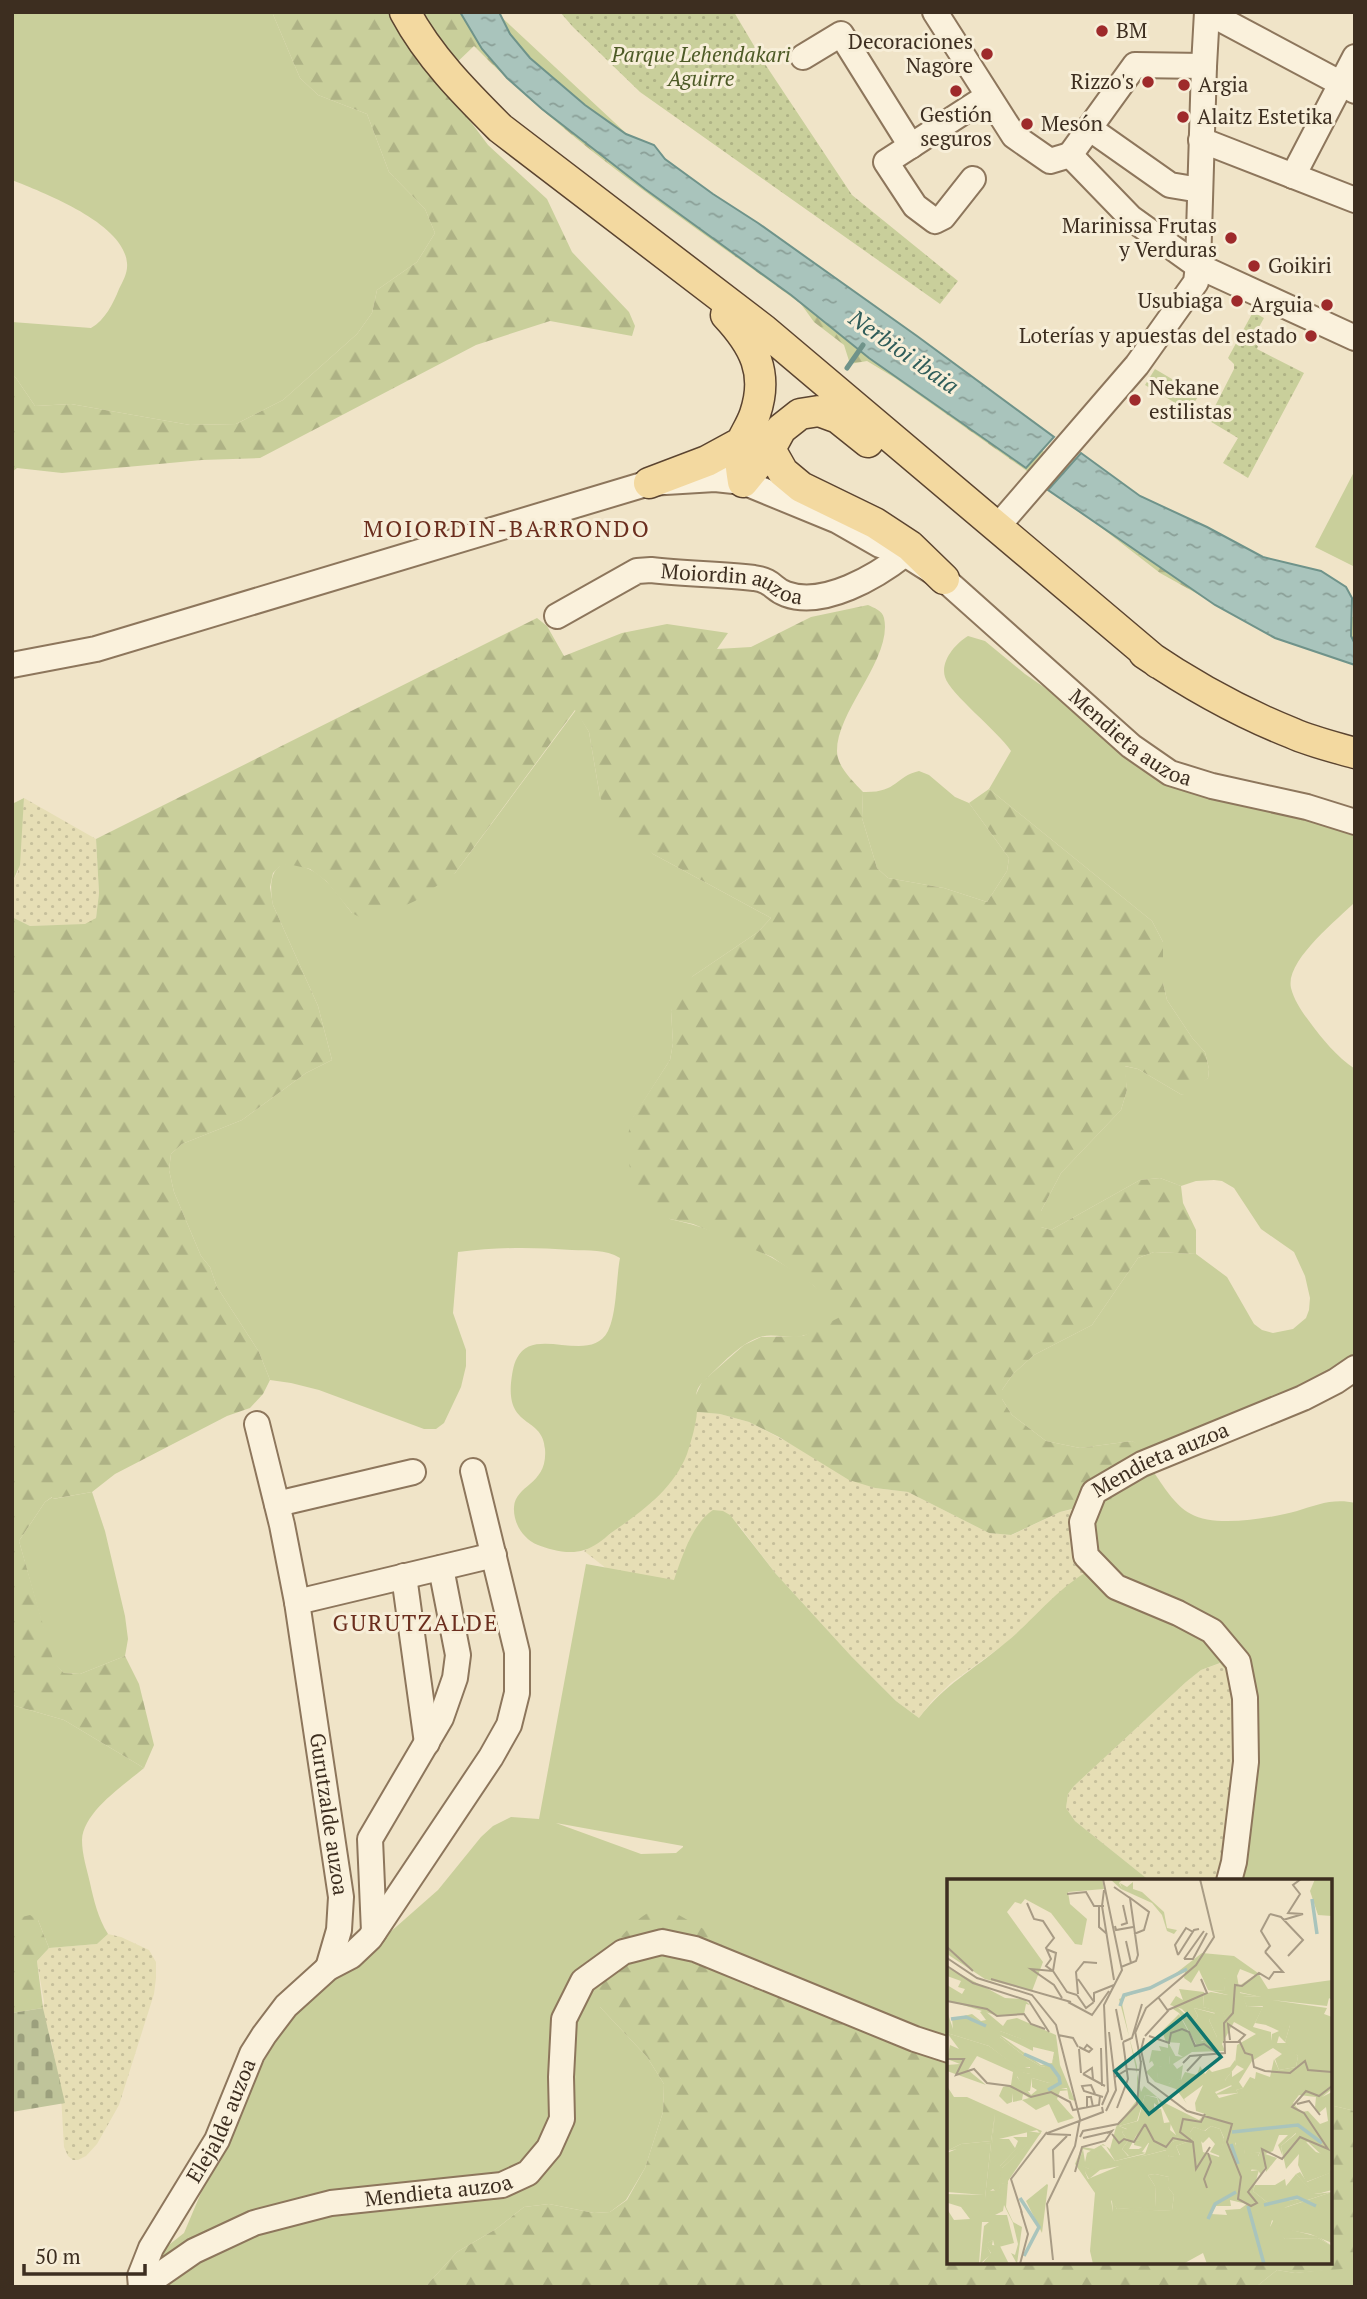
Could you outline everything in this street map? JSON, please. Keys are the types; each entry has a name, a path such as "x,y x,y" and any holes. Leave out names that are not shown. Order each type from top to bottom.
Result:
{"main road":[{"path":"405,12 435,59 500,128 764,330 1158,663"},
{"path":"620,221 720,309 745,336 752,348 757,362 760,398 755,417 756,445 743,482"},
{"path":"649,482 756,445 800,414 819,411 838,418 1040,580 1158,663 1196,687 1251,715 1294,734 1355,753"},
{"path":"756,445 801,487 875,523 910,546 944,579"}],"street":[{"path":"935,12 1014,136 1050,161 1070,155 1135,65 1204,66"},
{"path":"998,526 1137,365 1196,282 1207,12 1348,88"},
{"path":"803,57 841,34 911,146"},
{"path":"1293,176 1348,88 1355,57"},
{"path":"973,179 943,217 935,221 915,206 887,162 988,96"},
{"path":"1089,128 1170,185 1200,190"},
{"path":"1202,140 1355,200"},
{"path":"1070,155 1131,218 1198,265 1355,338"},
{"name":"Mendieta auzoa","path":"12,665 96,649 649,482 715,479 743,482 838,521 880,545 905,554 944,579 1131,746 1170,773 1212,786 1307,807 1355,822"},
{"name":"Moiordin auzoa","path":"557,616 637,571 768,580 785,594 801,597 825,595 853,586 881,572 905,554"},
{"name":"Mendieta auzoa","path":"1230,1879 1246,1762 1245,1698 1238,1662 1212,1631 1178,1613 1116,1587 1086,1556 1082,1522 1094,1492 1142,1464 1304,1398 1355,1368"},
{"name":"Gurutzalde auzoa","path":"257,1424 297,1602 341,1897 340,1930 328,1968"},
{"path":"328,1968 351,1956 374,1932 491,1757 509,1725 517,1693 517,1652 473,1471"},
{"path":"277,1504 413,1472"},
{"path":"297,1602 494,1555"},
{"name":"Gurutzalde auzoa","path":"374,1932 370,1839 441,1718 455,1678 458,1655 441,1568"},
{"path":"404,1576 427,1744"},
{"name":"Mendieta auzoa","path":"141,2287 194,2250 254,2223 331,2203 502,2185 528,2173 549,2148 562,2119 564,2019 583,1981 623,1952 662,1942 695,1949 947,2049"},
{"name":"Elejalde auzoa","path":"141,2287 140,2276 151,2248 217,2140 252,2054 286,2006 328,1968"}],"shaded area":[{"path":"24,798 96,839 99,893 96,918 85,925 30,926 12,917 12,883 18,872"},
{"path":"697,1412 720,1414 749,1422 875,1488 908,1492 989,1533 1012,1535 1060,1512 1080,1508 1090,1570 1070,1584 1006,1643 951,1683 919,1718 896,1701 852,1657 776,1574 738,1524 674,1583 611,1572 584,1551 653,1501 692,1435"},
{"path":"1221,1663 1228,1673 1234,1692 1234,1780 1221,1879 1148,1879 1075,1821 1066,1808 1068,1794 1201,1670"},
{"path":"108,1934 149,1950 156,1962 154,1994 119,2105 97,2144 86,2156 73,2160 64,2147 61,2095 43,2012 44,2002 37,1961 49,1948 97,1944"}],"green space":[{"path":"12,12 272,12 300,78 318,95 367,114 389,172 425,209 435,233 417,262 377,290 372,313 357,334 283,400 236,424 190,425 71,404 35,406 12,375 12,322 91,328 111,306 125,277 127,263 123,248 98,223 62,201 12,180"},
{"path":"272,12 496,12 687,190 1122,509 1355,618 1355,663 1273,636 1160,573 1041,481 895,378 867,361 850,364 844,345 814,322 801,304 591,150 550,117 474,46 450,69 459,106 488,145 547,199 572,252 629,312 635,326 632,336 550,321 476,345 260,458 202,460 62,473 17,468 12,472 12,375 35,406 71,404 190,425 236,424 283,400 357,334 372,313 377,290 417,262 435,233 425,209 389,172 367,114 318,95 300,78"},
{"name":"Parque Lehendakari Aguirre","path":"560,12 734,12 763,61 852,195 958,281 940,304 640,92"},
{"path":"1253,312 1264,318 1254,336 1257,338 1254,343 1258,346 1257,349 1304,373 1248,478 1223,463 1238,438 1208,420 1234,369 1234,364 1228,358"},
{"path":"1155,369 1199,395 1189,411 1145,385"},
{"path":"1355,470 1355,567 1315,547"},
{"path":"868,605 883,615 885,634 873,667 839,735 837,751 843,768 863,792 862,818 877,868 888,878 944,888 987,902 1007,871 1009,858 969,803 989,789 1152,921 1163,942 1163,983 1167,1000 1205,1052 1208,1078 1193,1091 1182,1095 1138,1069 1125,1066 1127,1090 1121,1110 1061,1173 1041,1211 1041,1227 1051,1230 1140,1180 1160,1178 1181,1186 1183,1203 1196,1230 1196,1254 1154,1252 1138,1258 1092,1325 1034,1355 1013,1374 1002,1390 1002,1399 1012,1415 1046,1441 1080,1448 1132,1441 1150,1449 1152,1470 1124,1496 1060,1512 1011,1535 989,1533 908,1492 875,1488 849,1480 749,1422 720,1414 697,1412 694,1399 702,1382 744,1345 761,1337 803,1336 840,1317 814,1286 772,1257 693,1224 670,1219 647,1200 631,1174 626,1146 631,1120 670,1060 673,1043 671,1011 679,990 693,976 758,932 771,918 653,854 614,824 600,797 589,732 575,710 455,873 415,901 380,917 363,919 352,913 326,881 310,869 288,864 273,873 270,887 273,905 318,1006 332,1060 306,1073 242,1120 182,1144 171,1154 169,1170 174,1192 201,1256 210,1267 217,1287 259,1352 270,1380 263,1394 250,1408 227,1416 115,1474 92,1492 52,1497 45,1502 19,1541 54,1663 64,1673 80,1674 125,1656 139,1684 154,1745 144,1768 64,1720 12,1705 12,917 30,926 85,924 96,918 99,893 96,839 537,618 547,626 564,656 622,633 667,624 728,633 717,649 751,647 811,617"},
{"path":"968,636 985,641 1126,751 1355,832 1355,902 1304,954 1291,977 1291,988 1301,1010 1319,1035 1355,1069 1355,1361 1155,1455 1132,1441 1080,1448 1046,1441 1012,1415 1002,1399 1002,1390 1013,1374 1034,1355 1092,1325 1138,1258 1154,1252 1196,1254 1227,1277 1254,1324 1273,1333 1293,1329 1306,1318 1310,1298 1305,1276 1294,1252 1261,1229 1234,1188 1222,1181 1196,1181 1181,1186 1160,1178 1140,1180 1051,1230 1041,1227 1041,1211 1061,1173 1121,1110 1127,1090 1124,1066 1138,1069 1182,1095 1208,1078 1209,1069 1205,1052 1167,1000 1163,983 1163,942 1152,921 989,789 1011,751 956,693 944,671 950,653"},
{"path":"576,710 589,732 600,797 653,854 771,918 758,932 693,976 671,1011 673,1043 670,1060 631,1121 670,1219 726,1236 763,1253 816,1288 841,1317 802,1336 760,1337 731,1355 699,1387 696,1395 697,1412 687,1454 665,1489 645,1508 595,1545 566,1552 533,1542 524,1535 515,1519 516,1499 542,1470 545,1449 538,1431 514,1408 511,1398 512,1373 517,1358 525,1349 536,1344 576,1346 600,1341 611,1324 620,1258 597,1251 543,1248 458,1252 453,1313 466,1350 466,1366 461,1387 444,1423 436,1429 424,1429 319,1390 270,1380 259,1352 217,1287 210,1267 201,1256 174,1192 169,1170 171,1154 182,1144 242,1120 306,1073 332,1060 318,1006 273,905 271,884 276,870 281,865 288,864 309,869 333,888 352,913 455,873"},
{"path":"919,771 929,775 955,797 969,803 1009,858 1007,871 987,902 944,888 888,878 877,868 862,818 863,792 883,790"},
{"path":"24,798 20,865 12,883 12,804"},
{"path":"1152,1470 1179,1505 1201,1518 1228,1521 1258,1519 1332,1502 1355,1503 1355,2111 1332,2105 1332,1879 1221,1879 1234,1780 1234,1692 1228,1673 1220,1663 1201,1670 1186,1682 1068,1794 1066,1808 1075,1821 1148,1879 947,1879 947,2041 898,2018 790,1978 600,2007 647,2057 664,2084 663,2112 645,2168 626,2200 610,2212 594,2213 549,2204 524,2207 496,2229 457,2252 425,2287 124,2287 184,2233 239,2109 289,2020 315,1992 363,1956 438,1890 493,1826 511,1817 539,1819 586,1564 674,1580 699,1524 713,1510 723,1511 730,1515 776,1574 852,1657 896,1701 919,1718 949,1687 1015,1635 1056,1595 1090,1570 1080,1508","holes":["556,1823 683,1847 676,1853 641,1854"]},
{"path":"92,1492 105,1531 128,1639 125,1656 80,1674 64,1673 53,1663 19,1541 45,1502 54,1496 53,1499"},
{"path":"12,1705 64,1720 144,1768 97,1809 84,1830 82,1840 85,1862 97,1909 108,1934 97,1944 49,1948 38,1920 12,1929"},
{"path":"651,1911 677,1914 790,1978 898,2018 947,2041 947,2264 1332,2264 1332,2105 1355,2111 1355,2268 1295,2273 1277,2270 1256,2287 425,2287 457,2252 496,2229 524,2207 549,2204 594,2213 610,2212 627,2200 645,2168 663,2112 664,2084 647,2057 600,2007 593,1990 615,1945"},
{"path":"30,1915 38,1920 49,1948 37,1961 43,2008 12,2013 12,1929 22,1917"},
{"path":"43,2008 65,2103 12,2112 12,2013"},
{"path":"1355,2268 1355,2287 1256,2287 1277,2270 1295,2273"}],"water":[{"name":"Nerbioi ibaia","path":"460,12 499,12 510,34 530,58 585,105 626,134 654,145 665,159 917,336 1054,437 1026,468 869,358 791,295 645,189 542,109 507,78 482,49"},
{"path":"1081,453 1140,496 1263,557 1321,571 1346,587 1352,598 1351,636 1355,644 1355,665 1275,638 1215,605 1048,490"}],"waterway":[{"name":"Nerbioi ibaia","path":"847,368 863,345"}],"place":[{"name":"BM","path":"1102,31"},
{"name":"Decoraciones Nagore","path":"987,54"},
{"name":"Rizzo's","path":"1148,82"},
{"name":"Argia","path":"1184,85"},
{"name":"Gestión seguros","path":"956,91"},
{"name":"Alaitz Estetika","path":"1183,117"},
{"name":"Mesón","path":"1027,124"},
{"name":"Marinissa Frutas y Verduras","path":"1231,238"},
{"name":"Goikiri","path":"1254,266"},
{"name":"Usubiaga","path":"1237,301"},
{"name":"Arguia","path":"1327,305"},
{"name":"Loterías y apuestas del estado","path":"1311,336"},
{"name":"Nekane estilistas","path":"1135,400"}],"district":[{"name":"MOIORDIN-BARRONDO","path":"507,529"},
{"name":"GURUTZALDE","path":"416,1623"}]}
